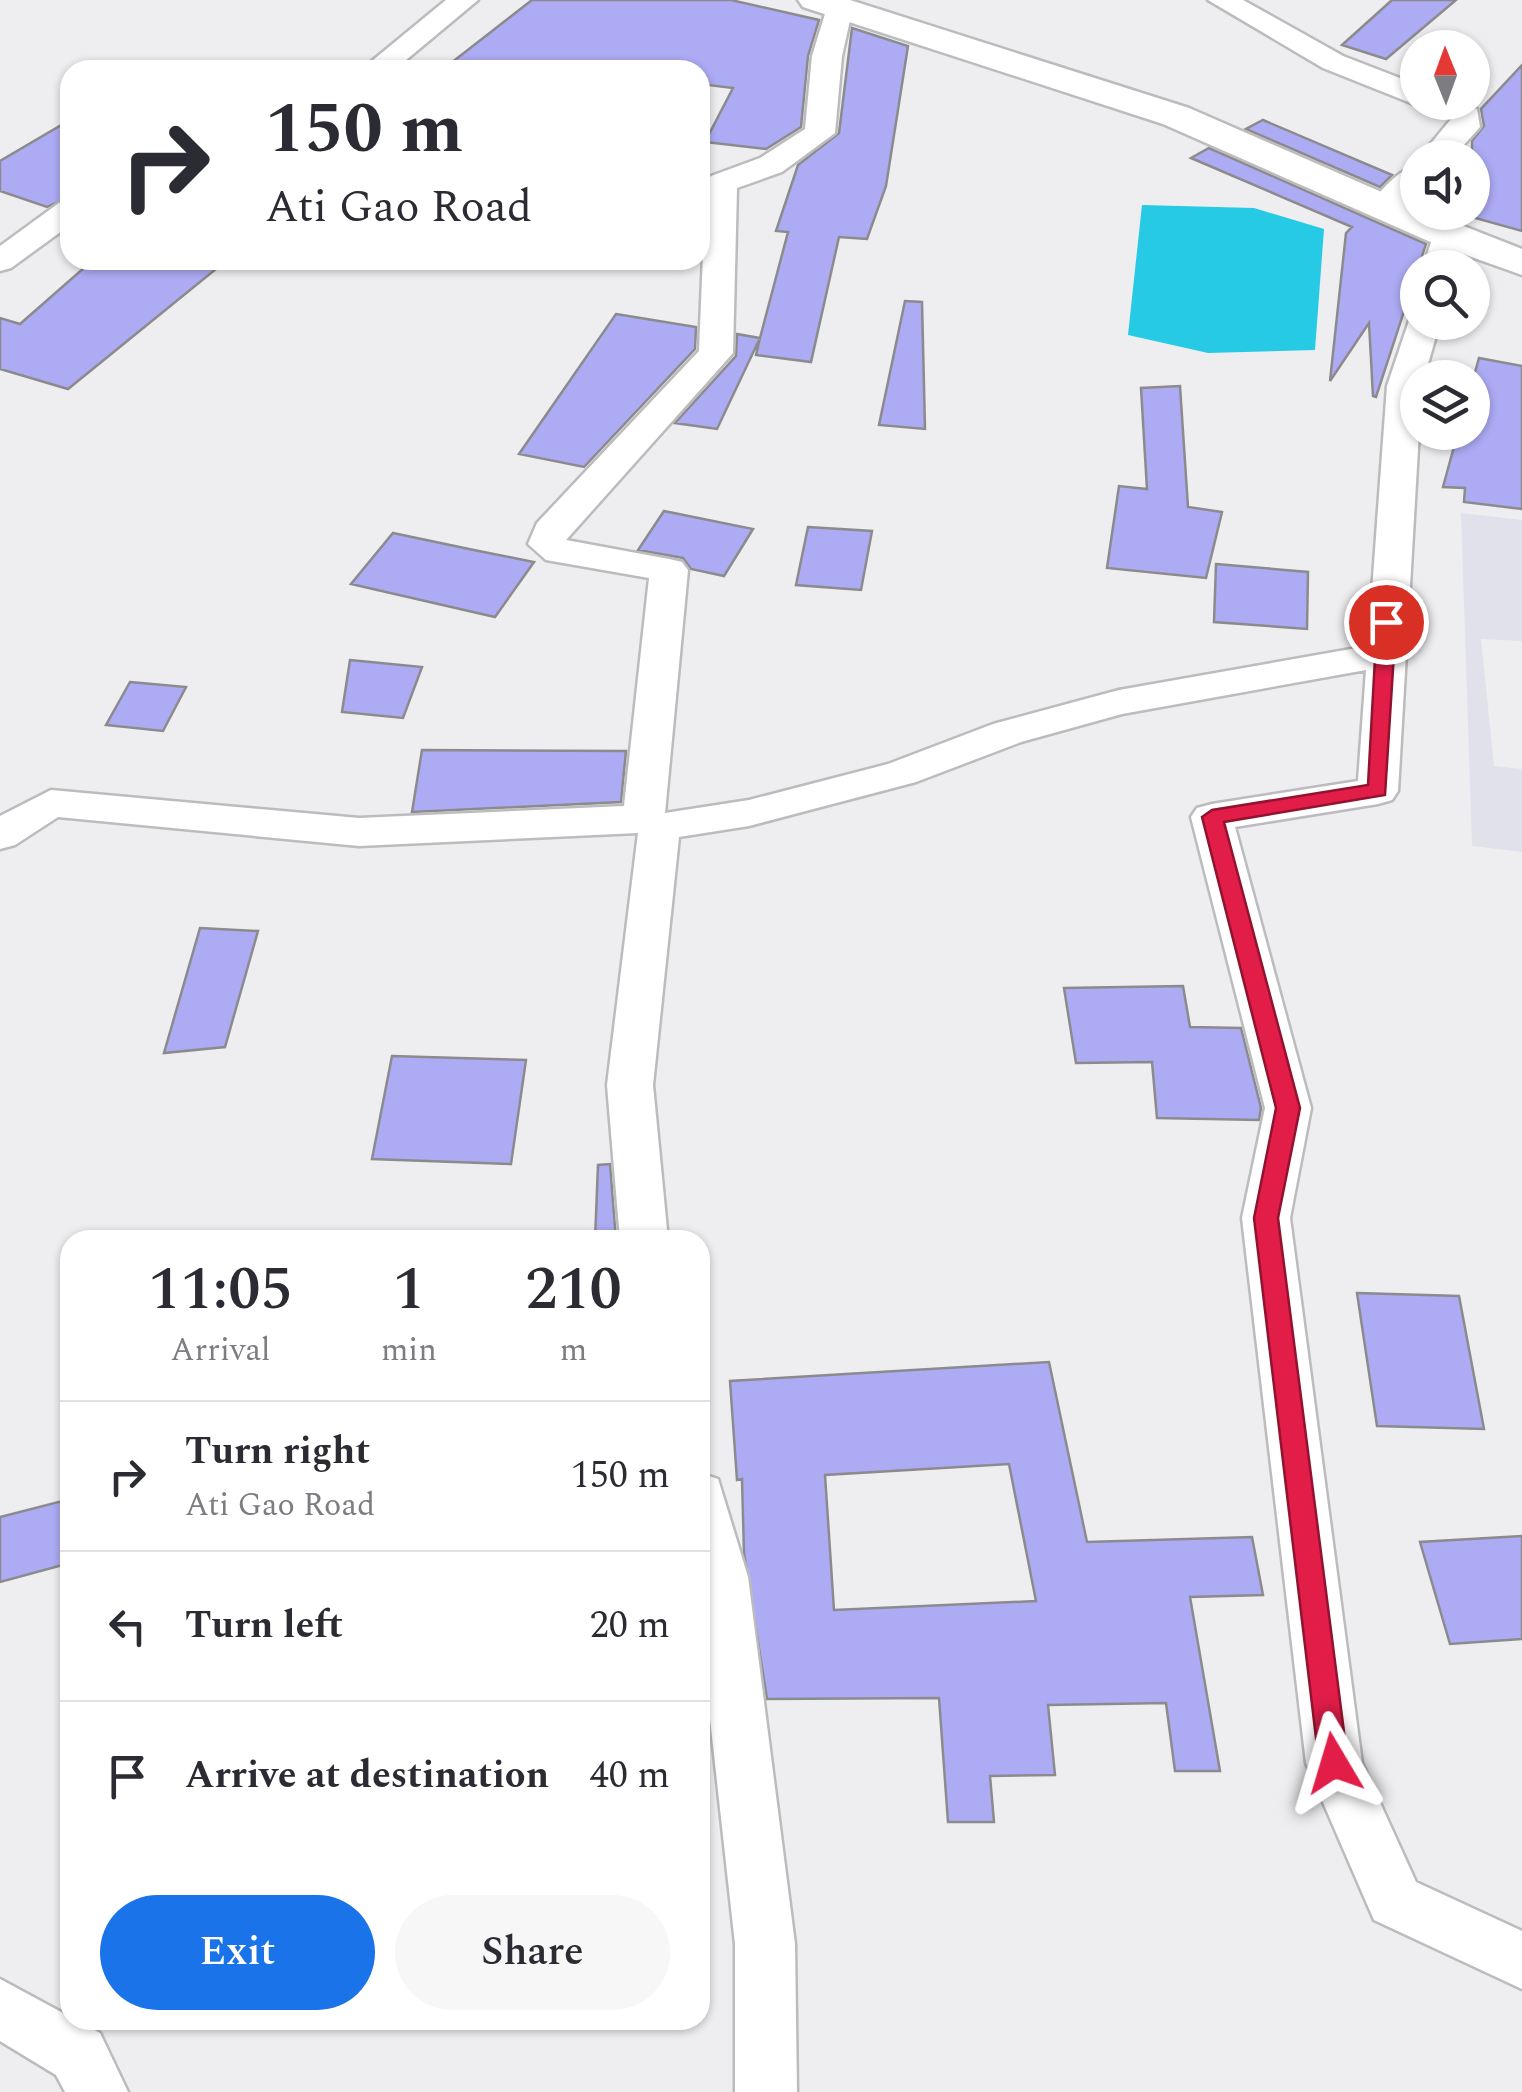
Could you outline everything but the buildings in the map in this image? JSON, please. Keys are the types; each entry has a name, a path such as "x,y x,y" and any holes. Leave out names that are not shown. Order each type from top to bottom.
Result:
{"main road":[{"path":"827,4 1176,116 1384,207 1441,250"},
{"path":"1490,258 1522,263"}],"street":[{"path":"389,60 464,0"},
{"path":"1222,0 1333,62 1400,89"},
{"path":"643,1230 630,1084 669,570 560,552 546,544 550,531 716,353 722,183 771,165 820,133 827,4"},
{"path":"1452,140 1465,127 1466,120"},
{"path":"1384,207 1400,191"},
{"path":"0,261 60,217"},
{"path":"1418,340 1404,386 1378,790 1212,817 1288,1108 1266,1218 1334,1763 1395,1901 1522,1961"},
{"path":"0,836 51,804 359,832 651,822 748,814 902,773 1007,733 1120,702 1384,655"},
{"path":"710,1534 721,1577 765,1944 766,2092"},
{"path":"0,2008 78,2054 97,2092"}],"shaded area":[{"path":"1461,513 1522,520 1522,641 1481,639 1494,766 1522,769 1522,852 1472,846"}],"water":[{"path":"1142,205 1254,208 1324,229 1315,350 1208,353 1128,335"}],"route":[{"path":"1334,1763 1266,1218 1288,1108 1212,817 1378,790 1386,622"}]}
